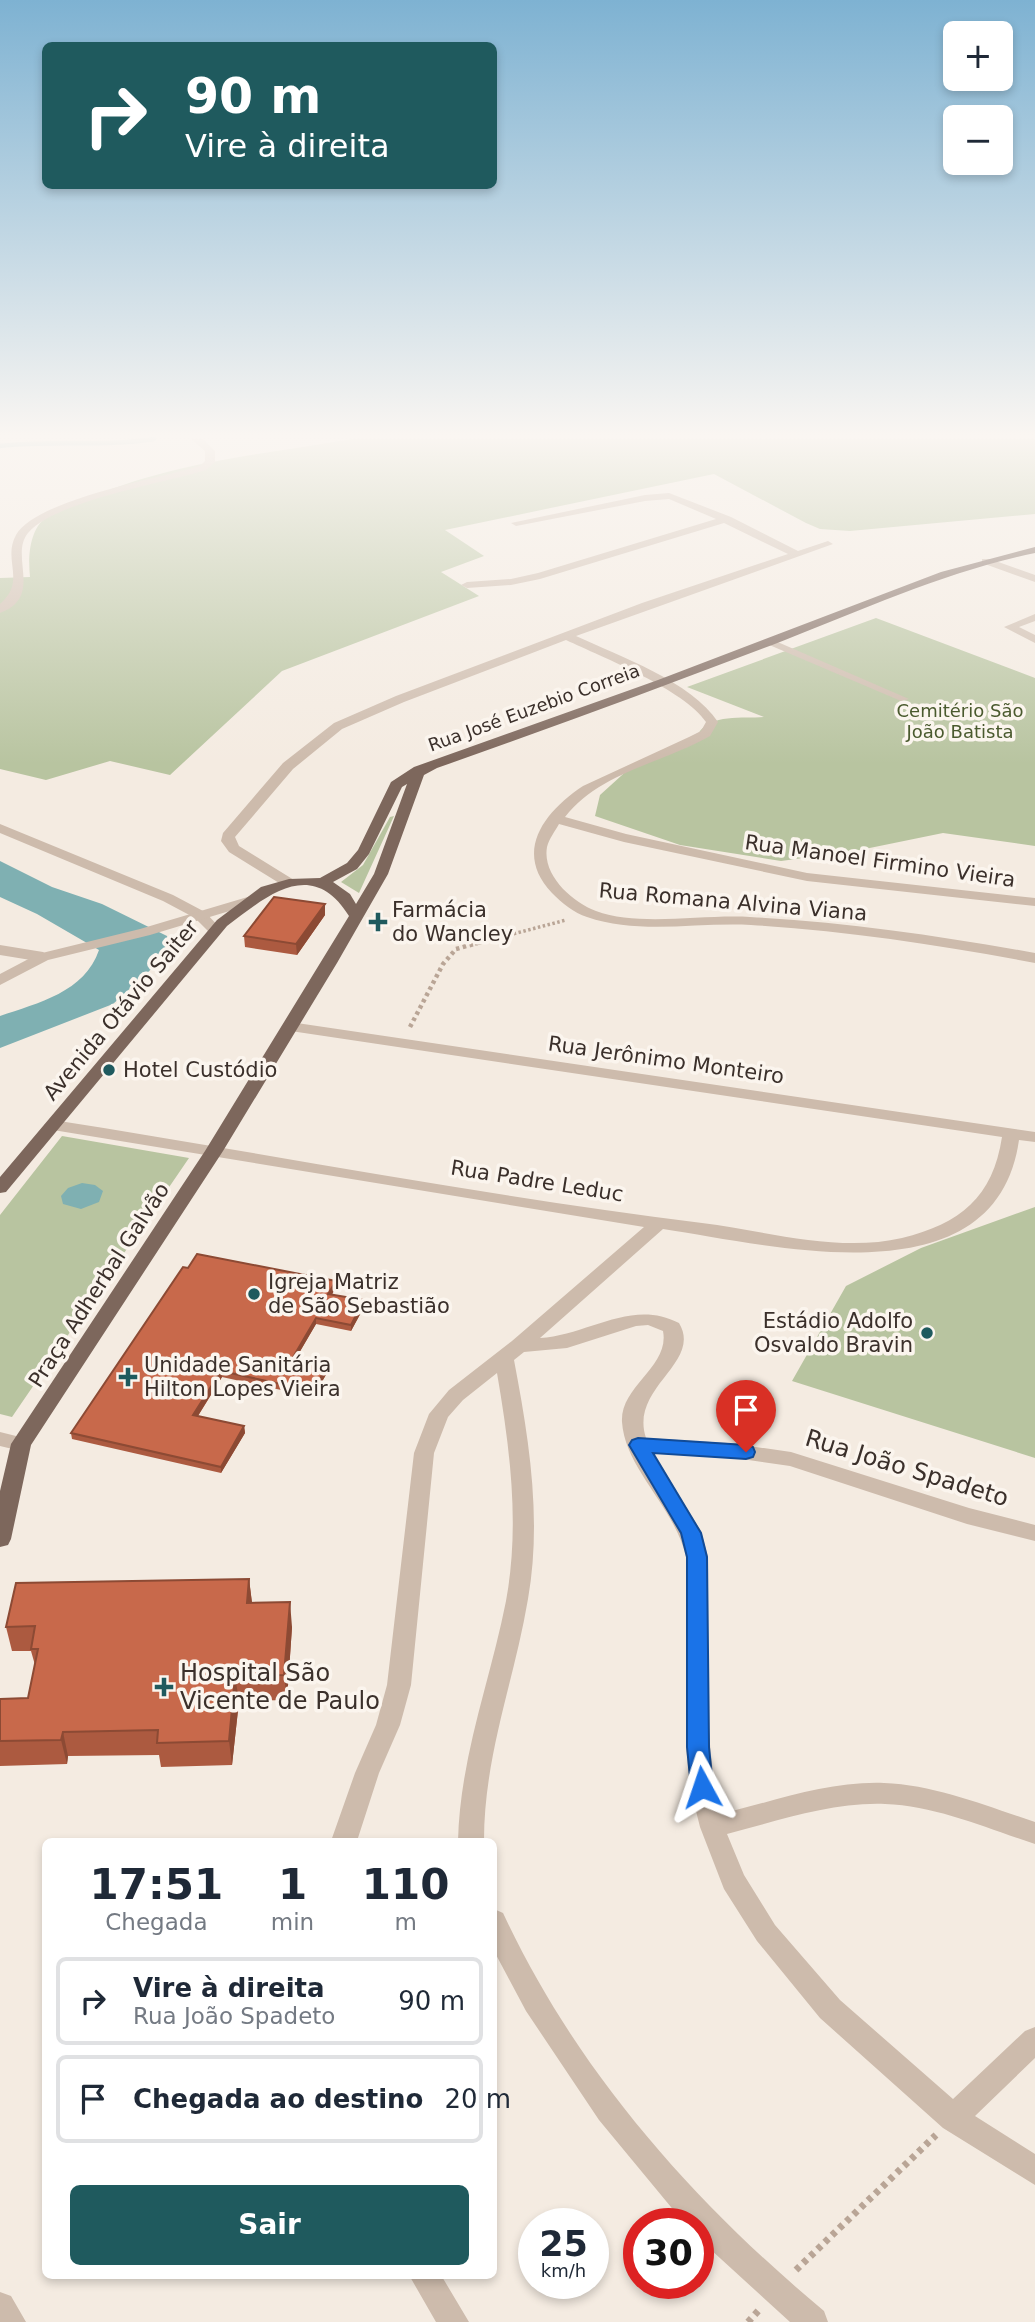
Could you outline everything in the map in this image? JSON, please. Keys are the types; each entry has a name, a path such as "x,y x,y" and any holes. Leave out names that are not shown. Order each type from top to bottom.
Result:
{"main road":[{"name":"Rua José Euzebio Correia","path":"323,882 352,866 363,851 391,792 405,778 419,770 986,561 1035,550"},
{"name":"Rua José Euzebio Correia","path":"290,1027 381,874 419,770"},
{"path":"289,883 323,882 345,897 355,914"},
{"name":"Avenida Otávio Saiter","path":"0,1188 218,927 250,900 267,890 289,883"},
{"name":"Praça Adherbal Galvão","path":"10,1441 215,1151 290,1027"},
{"path":"0,1539 10,1441"}],"street":[{"path":"0,610 15,595 21,582 18,547"},
{"path":"467,586 540,576 634,547"},
{"path":"783,547 796,554"},
{"path":"289,883 230,846 228,836 301,754 324,734 354,718 657,601 817,547"},
{"path":"986,561 1035,579"},
{"path":"1035,617 1010,628 1035,640"},
{"path":"567,636 662,682"},
{"name":"Rua Romana Alvina Viana","path":"662,682 708,712 712,722 710,728 681,747 611,776 572,799 540,846 541,860 547,874 561,894 590,914 638,920 748,921 792,925 980,947 1035,958"},
{"name":"Rua Manoel Firmino Vieira","path":"557,819 624,838 807,877 1035,902"},
{"path":"0,828 168,898 218,927"},
{"path":"0,980 43,957 145,932 250,900"},
{"path":"0,950 43,957"},
{"name":"Rua Jerônimo Monteiro","path":"290,1027 1035,1137"},
{"name":"Rua Padre Leduc","path":"53,1125 658,1224 853,1248 901,1244 944,1229 972,1215 990,1199 1003,1176 1012,1133"},
{"path":"345,1838 367,1773 388,1726 399,1685 424,1453 429,1434 439,1414 456,1395 512,1352 658,1224"},
{"path":"512,1352 563,1343 637,1318 657,1320 672,1328 673,1350 636,1400 632,1418 638,1445 691,1533 697,1557 698,1747 702,1787 712,1827 733,1881 766,1933 830,2009 953,2118 1035,2171"},
{"path":"471,1838 474,1780 517,1601 524,1548 525,1493 512,1352"},
{"name":"Rua João Spadeto","path":"638,1445 728,1450 791,1460 967,1516 1035,1533"},
{"path":"712,1827 828,1799 865,1794 916,1798 1035,1833"},
{"path":"497,1929 505,1950 593,2092 655,2171 706,2226 775,2291 813,2322"},
{"path":"953,2118 1035,2039"},
{"path":"427,2279 454,2322"},
{"path":"0,2307 10,2322"}],"lane":[{"path":"770,642 904,699"}],"path":[{"path":"402,1044 443,964 456,949 590,914"},
{"path":"748,2322 775,2291 953,2118"}],"green space":[{"path":"31,547 471,547 484,556 441,572 479,596 282,671 170,775 110,761 46,780 0,769 0,578 30,577"},
{"name":"Cemitério São João Batista","path":"876,618 1035,678 1035,846 943,833 855,851 781,861 680,845 595,816 600,795 632,766 698,734 704,727 719,720 764,717 687,687"},
{"path":"394,816 359,893 341,882 363,865 390,817"},
{"path":"62,1136 189,1158 12,1417 0,1414 0,1215"},
{"name":"Estádio Adolfo Osvaldo Bravin","path":"1035,1207 1035,1458 792,1381 846,1286 921,1248"}],"water":[{"path":"0,861 52,887 102,904 167,936 170,952 113,1004 0,1048 0,1016 44,1000 72,986 92,964 99,950 37,914 0,897"},
{"path":"82,1183 95,1185 103,1191 99,1202 81,1209 63,1204 61,1196 68,1188"}],"building":[{"path":"274,897 325,904 296,944 244,936"},
{"path":"197,1254 336,1281 328,1294 364,1300 351,1325 316,1318 292,1359 327,1366 313,1391 221,1371 193,1415 244,1426 221,1467 71,1433 183,1267 188,1268"},
{"name":"Hospital São Vicente de Paulo","path":"249,1579 247,1603 290,1602 284,1675 235,1676 229,1741 157,1743 158,1730 63,1732 61,1740 0,1741 0,1699 28,1698 38,1649 31,1649 35,1626 6,1627 16,1583"}],"place":[{"name":"Farmácia do Wancley","path":"378,922"},
{"name":"Hotel Custódio","path":"109,1070"},
{"name":"Igreja Matriz de São Sebastião","path":"254,1294"},
{"name":"Estádio Adolfo Osvaldo Bravin","path":"927,1333"},
{"name":"Unidade Sanitária Hilton Lopes Vieira","path":"128,1377"},
{"name":"Hospital São Vicente de Paulo","path":"164,1687"}],"route":[{"path":"702,1787 698,1747 697,1557 691,1533 638,1445 746,1452"}]}
